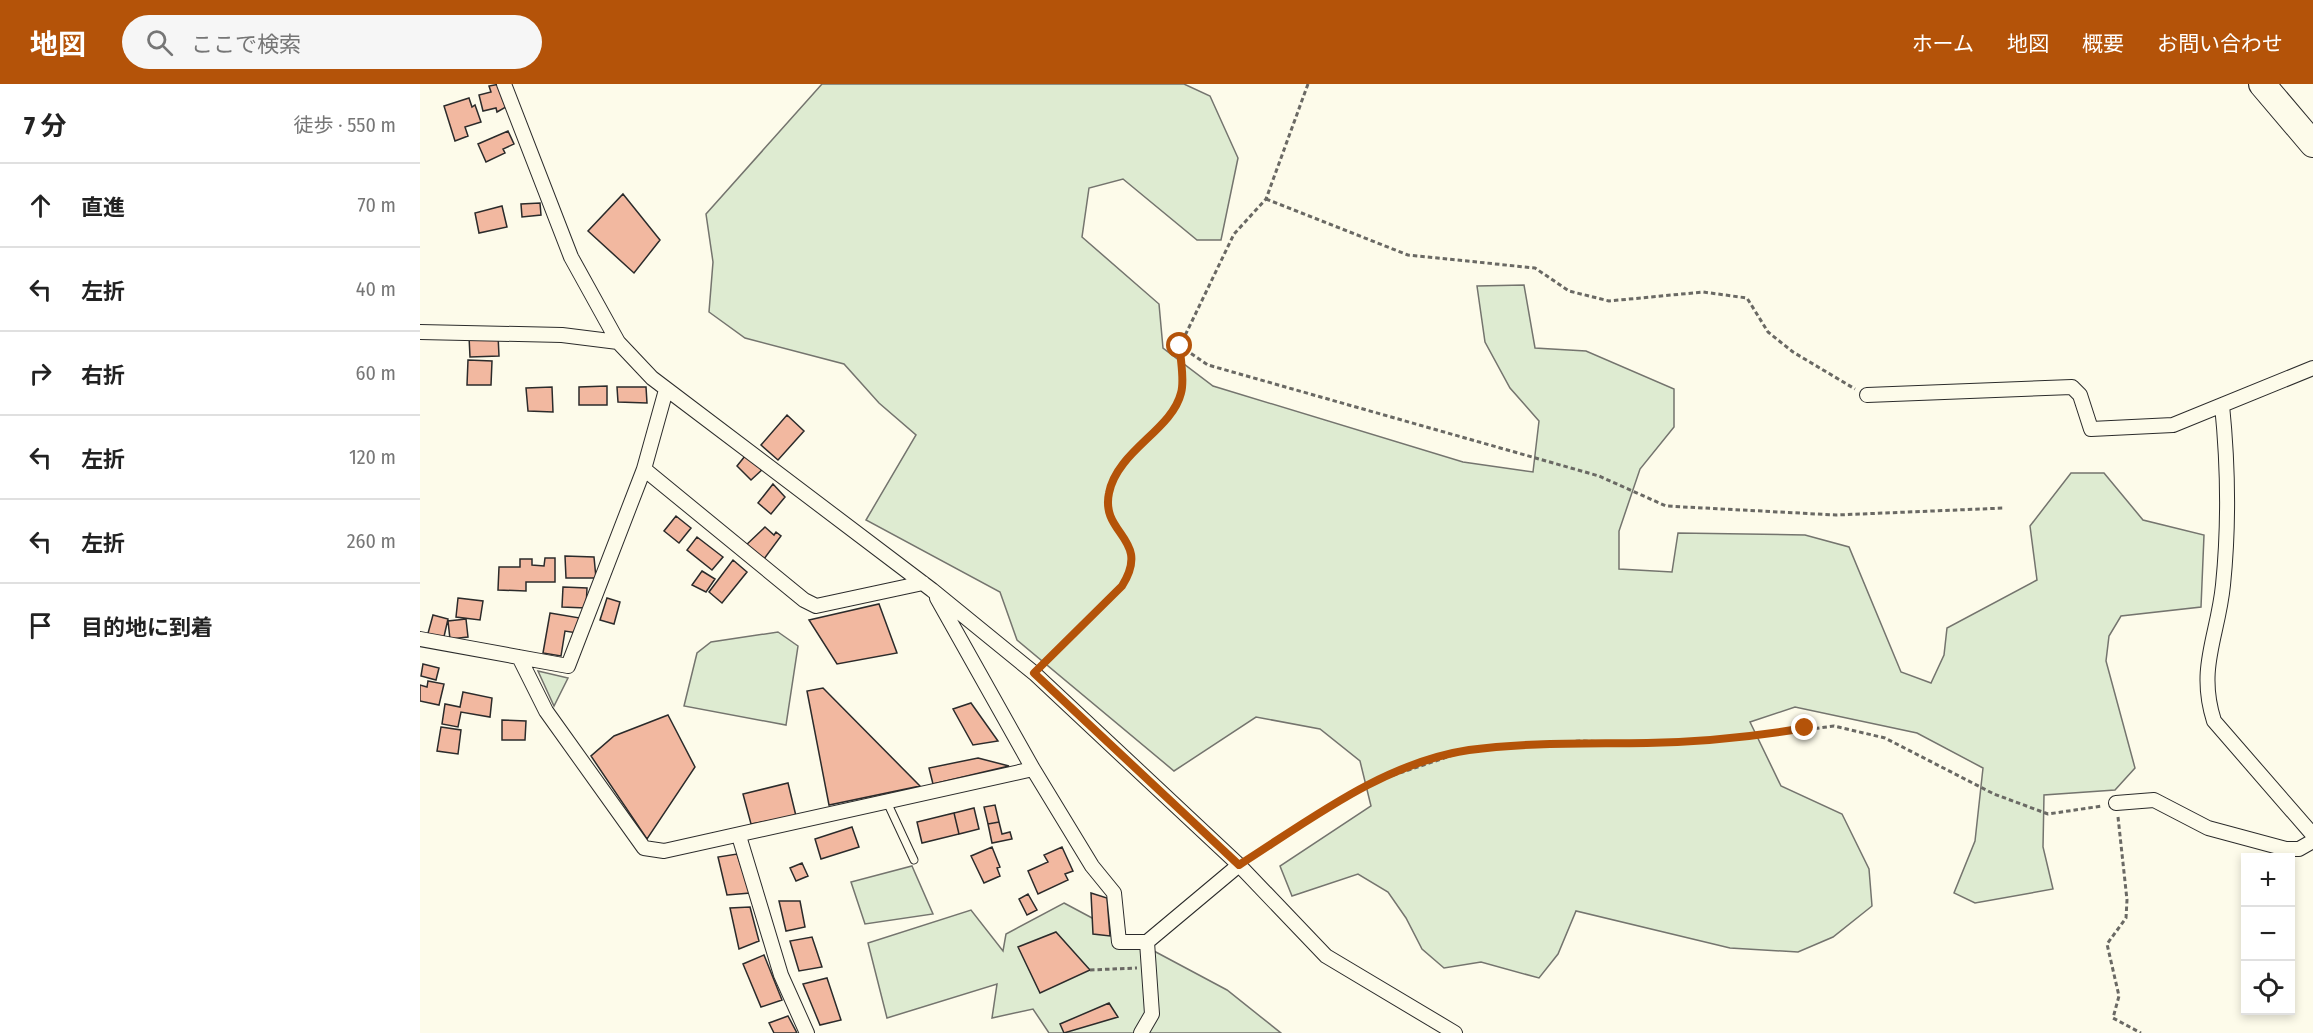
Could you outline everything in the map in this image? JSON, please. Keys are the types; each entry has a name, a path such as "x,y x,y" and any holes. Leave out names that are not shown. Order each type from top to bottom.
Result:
{"highway":[{"path":"2262,84 2312,141"}],"street":[{"path":"504,84 571,257 618,342 666,390 928,586 1034,673 1239,865 1326,956 1455,1033"},
{"path":"420,332 562,335 618,342"},
{"path":"1867,395 2072,387 2080,394 2091,429 2173,425 2313,368"},
{"path":"420,639 568,666 644,469 666,390"},
{"path":"2222,405 2226,495 2223,584 2219,614 2207,660 2207,699 2214,720 2313,836"},
{"path":"644,469 804,600 816,606 928,586"},
{"path":"928,586 1033,769 1092,866 1114,893 1119,942 1147,942 1239,865"},
{"path":"519,657 546,711 644,848 664,851 739,836 1033,769"},
{"path":"2116,803 2154,800 2208,828 2286,849 2299,849 2313,841"},
{"path":"739,836 781,975 807,1033"},
{"path":"1141,1033 1152,1014 1147,942"}],"lane":[{"path":"887,802 914,860"}],"path":[{"path":"1034,673 1122,586 1131,571 1133,557 1114,524 1107,502 1113,479 1134,450 1167,418 1181,393 1180,346 1234,234 1266,198 1308,84"},
{"path":"1266,198 1408,255 1535,268 1569,291 1609,301 1703,292 1747,298 1768,332 1793,352 1867,395"},
{"path":"1180,346 1208,365 1599,476 1666,506 1836,515 2005,508"},
{"path":"1239,865 1370,783 1419,764 1468,750 1580,741 1645,743 1745,738 1834,726 1885,738 1994,794 2048,814 2116,803 2127,900 2126,918 2107,944 2118,996 2113,1018 2141,1033"},
{"path":"1090,970 1148,967"}],"green space":[{"path":"822,84 1184,84 1210,96 1238,158 1221,240 1197,240 1123,179 1089,188 1082,237 1159,304 1163,348 1213,386 1463,462 1533,472 1539,421 1510,388 1485,342 1477,286 1524,285 1535,348 1586,351 1674,389 1674,427 1640,469 1619,531 1619,569 1672,572 1678,533 1805,535 1849,547 1901,672 1931,683 1944,655 1947,628 2037,580 2030,526 2071,473 2104,473 2143,520 2204,535 2201,607 2121,616 2109,636 2106,661 2135,768 2115,790 2044,795 2043,847 2053,889 1975,903 1954,893 1975,841 1983,768 1917,733 1795,707 1750,722 1781,786 1842,814 1869,869 1872,906 1833,937 1798,952 1730,948 1576,911 1558,954 1539,978 1481,962 1444,968 1422,949 1406,918 1388,892 1358,874 1292,896 1280,866 1371,806 1360,761 1320,729 1256,717 1174,771 1017,640 1000,592 866,520 916,435 879,403 844,364 745,338 709,312 713,262 706,214"},
{"path":"778,632 798,646 786,725 684,706 697,653 711,642"},
{"path":"538,671 568,678 554,706"},
{"path":"912,866 933,914 865,924 851,882"},
{"path":"1064,903 1227,990 1281,1033 1049,1033 1033,1009 992,1018 997,984 887,1018 868,943 971,910 1003,951 1006,934"}],"building":[{"path":"500,84 506,107 497,112 496,108 483,111 479,95 491,92 489,86"},
{"path":"469,98 472,107 475,105 481,122 465,127 468,136 455,141 444,106"},
{"path":"508,131 514,144 503,149 505,153 486,162 478,144"},
{"path":"623,194 660,240 634,273 588,231"},
{"path":"540,203 541,215 522,217 521,204"},
{"path":"502,206 507,227 479,233 475,213"},
{"path":"498,335 499,356 470,357 469,336"},
{"path":"468,360 492,361 491,385 467,385"},
{"path":"607,386 607,405 579,405 579,387"},
{"path":"552,387 553,412 528,411 526,388"},
{"path":"617,387 646,387 647,403 618,402"},
{"path":"787,415 804,431 778,460 761,445"},
{"path":"745,456 764,468 751,480 737,466"},
{"path":"773,484 785,497 771,514 758,503"},
{"path":"676,516 691,528 679,543 664,531"},
{"path":"765,527 774,535 776,532 781,536 764,559 744,547"},
{"path":"697,537 723,557 712,570 687,550"},
{"path":"565,556 594,557 596,578 566,578"},
{"path":"545,558 555,558 555,582 526,582 526,591 498,590 499,567 520,567 520,559 532,559 532,565 544,566"},
{"path":"733,560 747,572 722,603 709,592"},
{"path":"702,571 715,579 706,592 692,585"},
{"path":"563,587 587,588 586,608 562,607"},
{"path":"458,598 483,601 480,620 456,617"},
{"path":"607,598 620,602 614,624 600,620"},
{"path":"879,604 897,653 837,664 809,620"},
{"path":"550,613 580,618 577,633 565,631 561,656 543,653"},
{"path":"433,615 448,619 443,641 427,637"},
{"path":"466,619 468,637 450,639 448,621"},
{"path":"423,664 439,668 436,680 421,676"},
{"path":"428,681 444,684 439,705 420,701 420,685 427,687"},
{"path":"823,688 920,786 829,805 807,691"},
{"path":"463,692 492,698 490,717 461,712 458,727 442,724 445,704 460,707"},
{"path":"971,703 998,741 973,745 953,709"},
{"path":"668,715 695,767 647,839 591,756 614,736"},
{"path":"502,720 526,721 525,740 502,740"},
{"path":"441,727 461,730 458,754 437,751"},
{"path":"978,758 1009,766 933,784 929,768"},
{"path":"788,783 796,816 751,824 743,794"},
{"path":"995,805 999,822 988,824 984,807"},
{"path":"974,808 979,829 959,834 954,813"},
{"path":"954,813 959,834 922,843 917,822"},
{"path":"999,822 1002,834 1010,832 1012,839 992,843 988,824"},
{"path":"852,827 859,847 821,859 815,839"},
{"path":"992,847 1000,867 997,868 1000,876 984,883 971,856"},
{"path":"1062,847 1073,871 1065,874 1068,880 1038,894 1028,871 1048,862 1044,855"},
{"path":"737,854 750,893 727,895 718,857"},
{"path":"802,863 808,876 796,881 790,868"},
{"path":"1091,893 1107,898 1110,936 1093,934"},
{"path":"1028,894 1037,910 1027,915 1019,899"},
{"path":"779,901 800,901 805,927 786,931"},
{"path":"750,907 759,941 739,949 730,908"},
{"path":"1056,932 1090,970 1040,993 1018,947"},
{"path":"812,937 822,967 799,971 790,941"},
{"path":"764,955 782,1000 761,1007 743,964"},
{"path":"827,978 841,1020 820,1025 803,984"},
{"path":"1109,1003 1118,1017 1064,1033 1060,1024"},
{"path":"788,1016 797,1033 774,1033 769,1023"}],"route":[{"path":"1180,346 1181,393 1167,418 1134,450 1113,479 1108,493 1107,502 1114,524 1130,548 1133,557 1131,571 1122,586 1034,673 1239,865 1370,783 1419,764 1468,750 1580,741 1645,743 1745,738 1805,728"}]}
